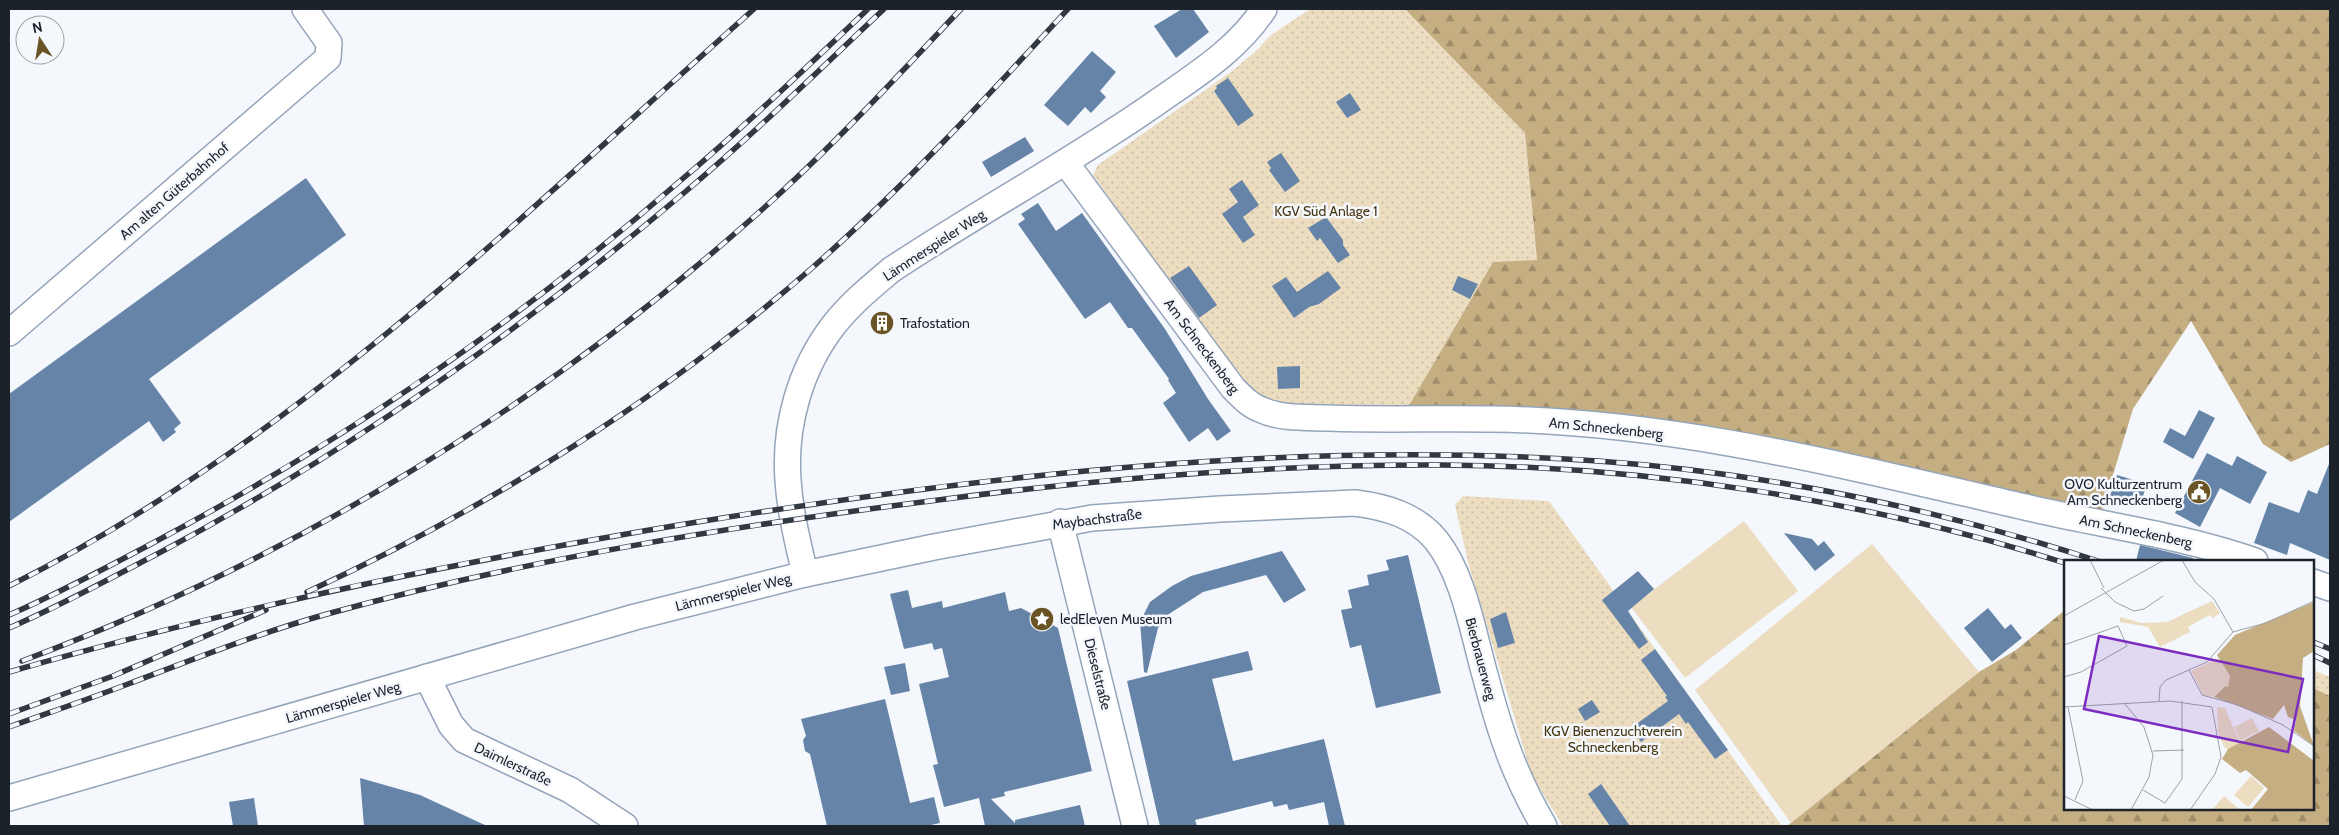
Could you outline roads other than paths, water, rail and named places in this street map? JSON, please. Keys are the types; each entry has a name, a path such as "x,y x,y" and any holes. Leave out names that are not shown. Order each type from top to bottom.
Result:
{"street":[{"name":"Am alten Güterbahnhof","path":"9,333 328,58 330,43 306,9"},
{"name":"Lämmerspieler Weg","path":"9,798 635,617 805,574 796,533 788,480 791,424 798,393 808,368 822,342 848,309 891,270 1114,132 1216,60 1245,34 1264,9"},
{"name":"Am Schneckenberg","path":"1066,163 1233,388 1246,401 1264,411 1296,417 1388,420 1536,420 1714,440 1822,461 2082,520 2218,548 2252,560"},
{"name":"Maybachstraße","path":"805,574 1060,522 1140,514 1328,503 1355,503 1394,510"},
{"name":"Bierbrauerweg","path":"1394,510 1413,521 1435,540 1454,574 1466,604 1503,739 1518,779 1544,826"},
{"name":"Dieselstraße","path":"1060,522 1136,826"},
{"path":"2314,582 2330,588"},
{"name":"Daimlerstraße","path":"427,677 451,725 464,740 570,790 625,826"}],"railway":[{"path":"9,586 113,529 212,465 308,396 400,323 490,246 754,9"},
{"path":"9,615 98,572 221,505 290,465 426,378 556,283 619,233 728,139 868,9"},
{"path":"9,628 84,592 229,514 298,474 431,387 560,293 685,192 761,125 884,9"},
{"path":"22,661 121,621 218,577 313,528 405,475 495,418 582,356 666,291 748,222 831,145 961,9"},
{"path":"307,592 441,525 507,487 571,448 696,362 812,268 879,206 975,109 1068,9"},
{"path":"9,672 176,627 345,588 514,554 685,524 798,506 1026,477 1140,466 1254,459 1369,455 1484,456 1598,461 1725,474 1788,484 1914,510 1976,525 2095,560"},
{"path":"9,727 276,629 402,594 478,577 630,546 784,521 1001,492 1127,479 1253,470 1379,465 1520,467 1599,472 1758,491 1837,505 1991,541 2064,563"},
{"path":"9,714 113,676 266,610"},
{"path":"2314,642 2330,649"},
{"path":"2314,655 2330,663"}],"place":[{"name":"Trafostation","path":"882,323"},
{"name":"OVO Kulturzentrum Am Schneckenberg","path":"2199,492"},
{"name":"ledEleven Museum","path":"1042,619"}],"park label":[{"name":"KGV Süd Anlage 1","path":"1326,211"},
{"name":"KGV Bienenzuchtverein Schneckenberg","path":"1613,740"}]}
